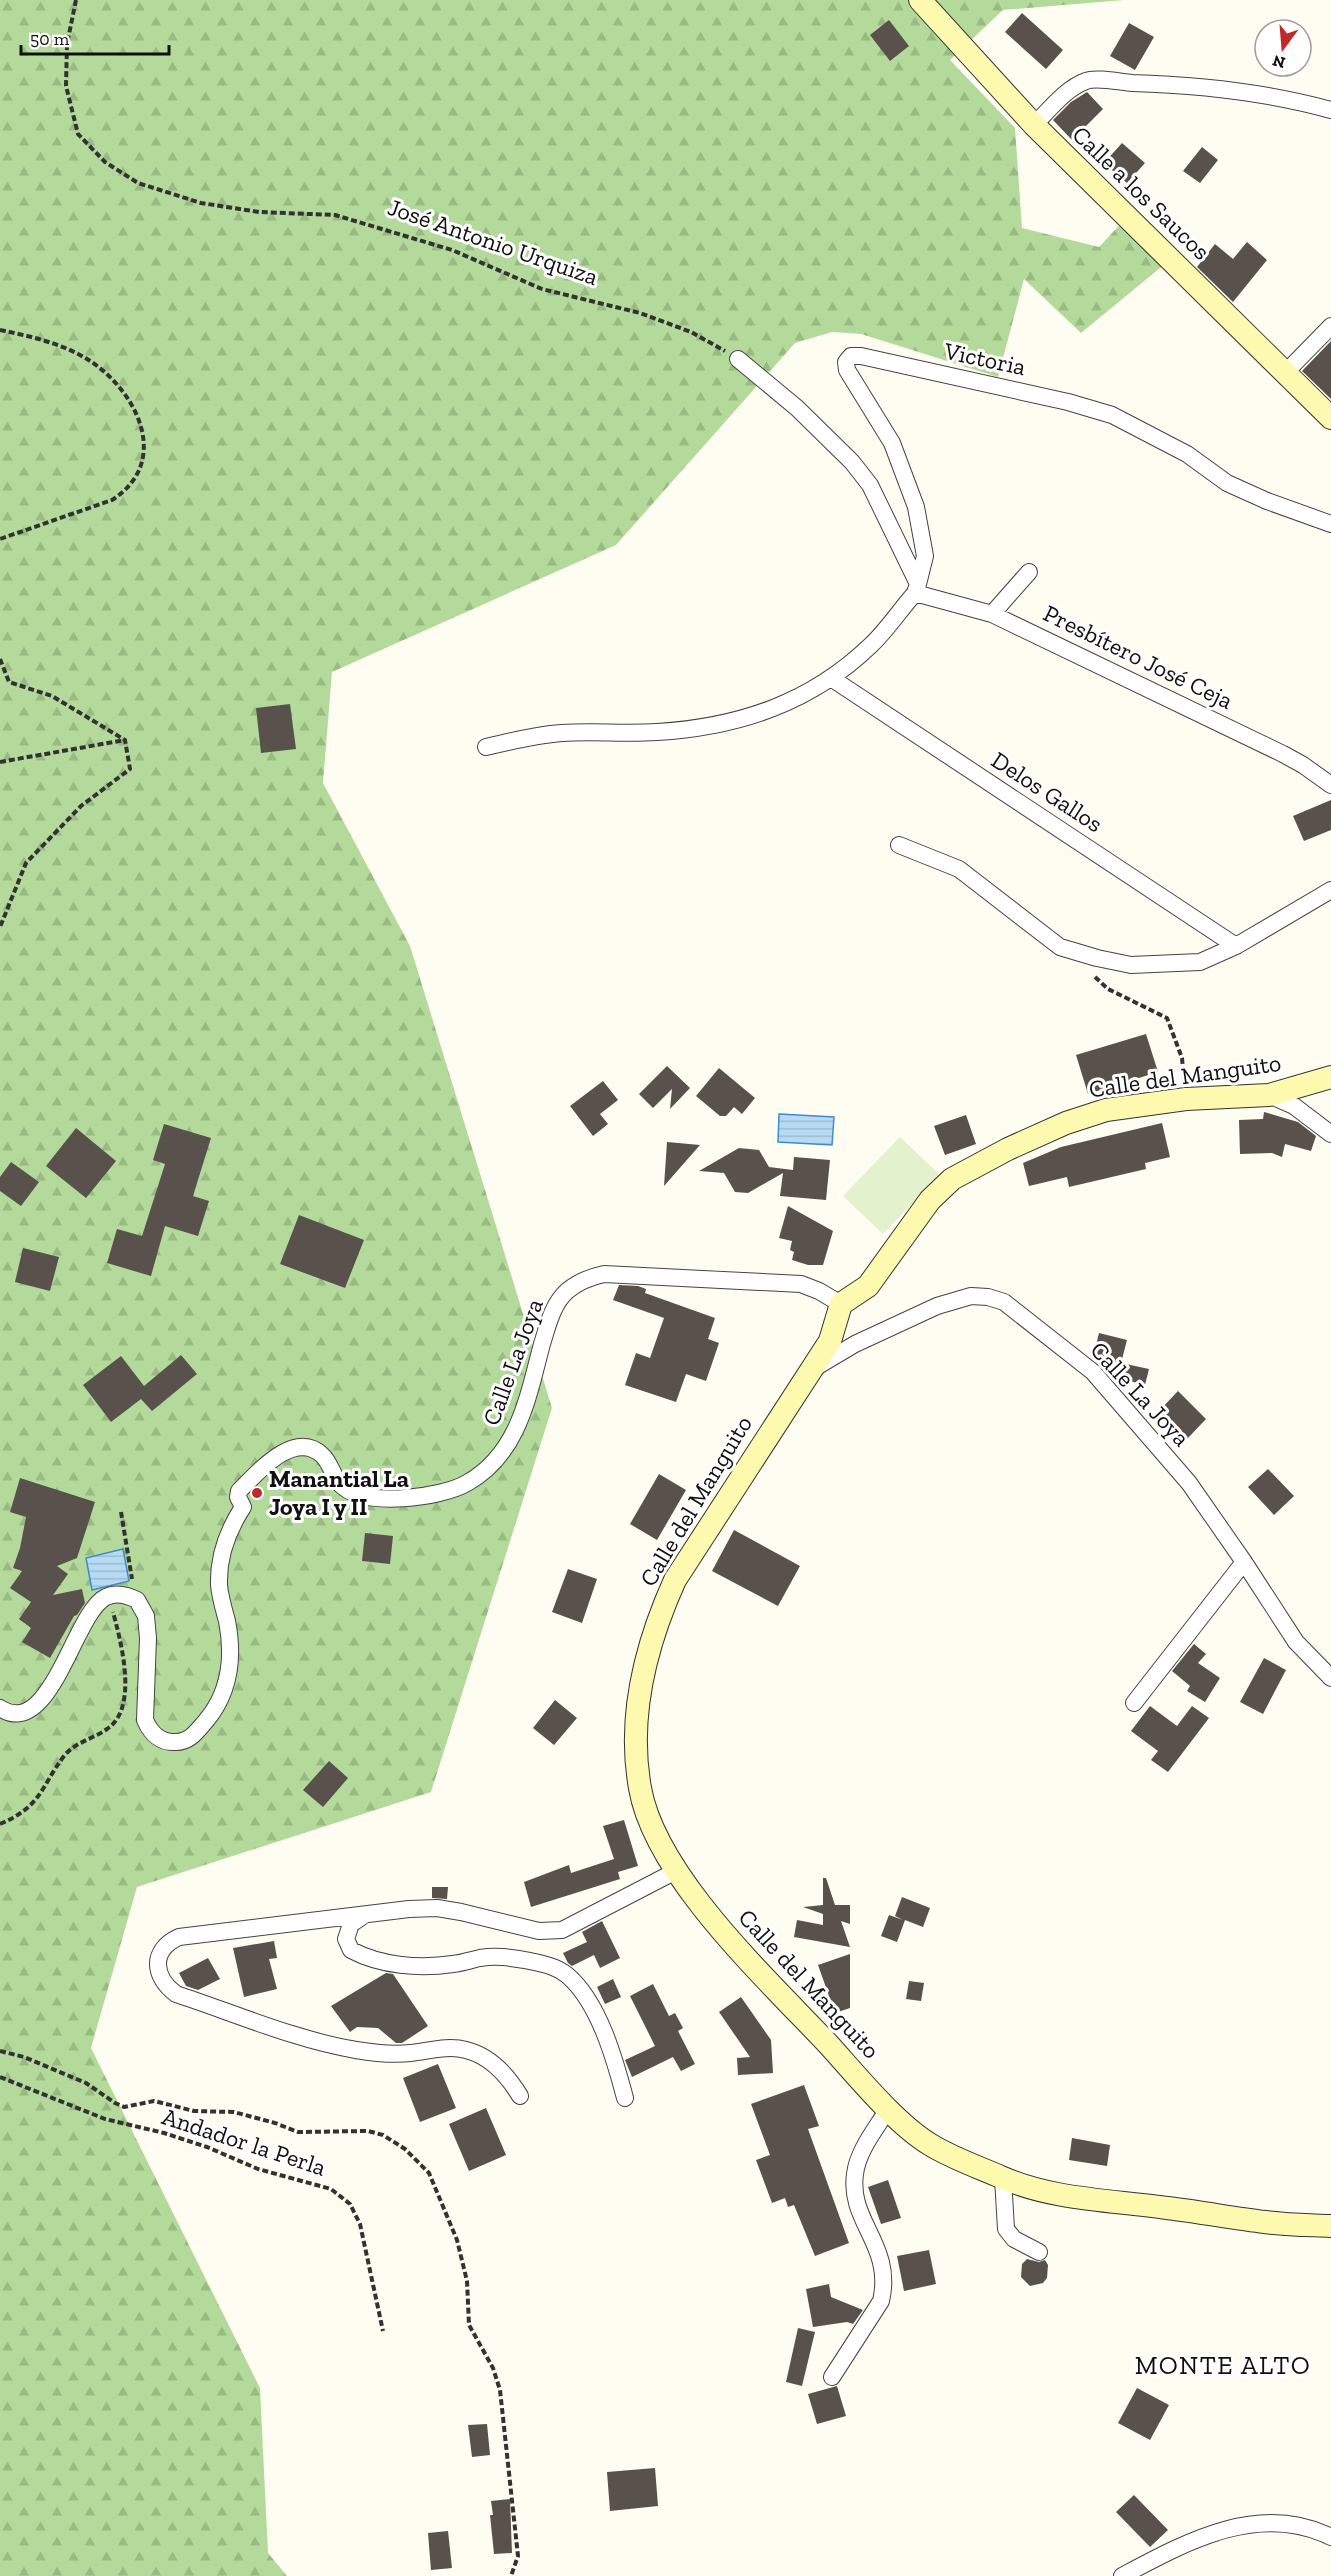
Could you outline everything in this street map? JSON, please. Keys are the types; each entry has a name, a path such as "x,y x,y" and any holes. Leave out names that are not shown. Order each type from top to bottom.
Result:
{"main road":[{"name":"Calle a los Saucos","path":"920,0 1034,125 1331,418"},
{"name":"Calle del Manguito","path":"1331,1077 1269,1095 1186,1099 1106,1110 1066,1123 1008,1149 952,1179 930,1200 868,1286 841,1304 830,1341 675,1580 654,1632 641,1682 636,1731 639,1787 650,1826 676,1871 725,1933 888,2109 930,2145 1003,2178 1076,2198 1167,2208 1268,2223 1331,2226"}],"street":[{"path":"1034,125 1066,94 1087,80 1160,83 1232,91 1293,99 1331,110"},
{"path":"1286,372 1331,326"},
{"name":"Victoria","path":"916,588 925,556 916,507 891,443 847,370 846,362 851,356 861,356 1058,400 1112,415 1187,454 1227,483 1267,501 1331,524"},
{"path":"486,747 546,735 659,732 717,726 760,715 789,702 831,678 872,644 916,588 870,485 852,462 797,408 738,359"},
{"path":"992,614 1029,572"},
{"name":"Presbítero José Ceja","path":"916,588 992,614 1283,753 1331,784"},
{"name":"Delos Gallos","path":"831,678 1236,946"},
{"path":"899,845 958,869 1060,947 1131,965 1200,962 1236,946 1331,890"},
{"path":"1269,1095 1294,1106 1331,1134"},
{"name":"Calle La Joya","path":"112,1595 129,1596 137,1600 146,1616 148,1650 145,1720 148,1727 153,1734 165,1742 182,1742 195,1733 210,1717 228,1679 230,1650 219,1586 222,1557 229,1530 243,1507 238,1497 239,1491 272,1460 296,1448 312,1449 326,1459 340,1485 358,1494 413,1497 451,1491 466,1484 493,1464 512,1439 524,1410 554,1308 568,1291 591,1277 604,1274 784,1282 810,1287 841,1304"},
{"name":"Calle La Joya","path":"808,1372 855,1344 938,1306 971,1296 988,1297 1004,1302 1093,1372 1189,1483 1296,1642 1331,1677"},
{"path":"1134,1703 1244,1562"},
{"path":"0,1708 5,1712 19,1712 33,1708 38,1703 51,1687 93,1608 100,1600 112,1595"},
{"path":"625,2098 613,2053 604,2031 576,1984 567,1975 543,1963 507,1956 476,1959 450,1965 422,1966 371,1959 351,1950 346,1939 351,1924 363,1916 409,1908 437,1908 483,1916 528,1929 562,1930 676,1871"},
{"path":"370,1915 179,1937 172,1940 162,1952 158,1967 160,1975 163,1982 176,1994 335,2045 386,2053 447,2048 466,2050 498,2069 520,2096"},
{"path":"832,2378 881,2301 884,2289 881,2256 858,2207 854,2185 857,2163 862,2151 888,2109"},
{"path":"1003,2178 1006,2229 1014,2239 1039,2252"},
{"path":"1122,2576 1202,2537 1253,2524 1268,2522 1297,2524 1331,2537"}],"path":[{"name":"José Antonio Urquiza","path":"76,0 67,44 66,86 78,134 105,162 138,183 201,203 260,212 335,215 452,250 542,289 640,313 691,332 738,359"},
{"path":"0,330 69,350 101,369 118,386 132,406 142,431 145,453 138,475 131,485 112,500 0,539"},
{"path":"0,659 9,682 52,696 125,740 130,769 81,806 27,864 0,927"},
{"path":"0,762 125,740"},
{"path":"1092,975 1108,989 1167,1018 1182,1058 1186,1099"},
{"path":"0,1824 32,1805 66,1753 110,1728 121,1711 125,1662 112,1595 132,1580 121,1512"},
{"path":"0,2051 30,2059 86,2083 115,2103 124,2106 154,2102 194,2111 234,2112 298,2132 368,2131 396,2142 423,2166 434,2182 464,2260 469,2325 493,2368 500,2390 518,2556 511,2576"},
{"name":"Andador la Perla","path":"0,2077 105,2119 164,2133 207,2147 266,2171 332,2189 350,2204 360,2224 383,2331"}],"green space":[{"path":"0,0 1124,0 1003,10 950,60 1015,128 1022,228 1099,247 1129,215 1171,259 1081,333 1024,279 998,377 861,334 832,332 795,343 616,545 332,672 323,783 410,946 552,1408 431,1792 137,1887 91,2048 260,2388 268,2553 287,2576 0,2576"},
{"path":"900,1137 940,1175 883,1234 843,1196"}],"water":[{"path":"779,1114 834,1117 832,1145 778,1142"},
{"path":"123,1549 129,1581 92,1590 86,1558"}],"building":[{"path":"1022,13 1063,50 1046,69 1005,32"},
{"path":"889,20 909,46 890,61 870,35"},
{"path":"1129,23 1154,37 1135,70 1110,56"},
{"path":"1087,92 1103,109 1072,140 1053,120 1071,102"},
{"path":"1122,143 1145,163 1127,183 1104,163"},
{"path":"1202,147 1218,160 1200,183 1183,171"},
{"path":"1247,242 1267,260 1233,302 1197,267 1215,244 1233,259"},
{"path":"1331,341 1331,399 1302,371"},
{"path":"290,704 296,749 261,753 256,708"},
{"path":"1331,800 1331,830 1304,841 1293,816"},
{"path":"1146,1034 1158,1072 1088,1094 1076,1055"},
{"path":"667,1066 690,1088 670,1109 672,1089 653,1108 639,1094"},
{"path":"719,1068 755,1098 742,1114 734,1107 726,1116 720,1116 696,1096"},
{"path":"603,1081 618,1100 600,1114 608,1124 593,1136 570,1106"},
{"path":"1264,1112 1298,1122 1316,1136 1311,1151 1285,1144 1282,1157 1272,1153 1240,1154 1239,1120 1263,1119"},
{"path":"966,1115 976,1144 945,1155 934,1126"},
{"path":"1162,1123 1170,1157 1145,1163 1146,1169 1069,1187 1067,1177 1029,1186 1023,1163 1061,1147"},
{"path":"164,1124 211,1138 193,1196 209,1201 198,1236 165,1226 151,1276 107,1263 117,1229 142,1236 165,1164 153,1160"},
{"path":"76,1128 116,1161 86,1198 46,1166"},
{"path":"667,1142 700,1145 664,1186"},
{"path":"739,1148 759,1150 769,1167 793,1170 794,1157 830,1160 826,1200 780,1196 783,1173 748,1193 735,1192 724,1173 699,1171"},
{"path":"11,1162 39,1182 21,1206 0,1191 0,1177"},
{"path":"788,1206 833,1231 823,1265 808,1265 792,1260 794,1252 790,1250 792,1241 779,1238"},
{"path":"299,1215 364,1240 345,1288 280,1264"},
{"path":"23,1248 59,1257 50,1291 15,1282"},
{"path":"619,1285 638,1286 646,1289 645,1293 715,1318 708,1339 719,1343 706,1381 686,1374 676,1402 625,1385 636,1353 650,1358 664,1318 613,1300"},
{"path":"1099,1333 1127,1340 1120,1367 1093,1358"},
{"path":"181,1355 197,1374 152,1411 141,1399 111,1422 83,1385 121,1356 144,1386"},
{"path":"1126,1364 1149,1369 1145,1385 1122,1379"},
{"path":"1178,1391 1206,1419 1187,1439 1158,1412"},
{"path":"1268,1469 1294,1496 1274,1515 1248,1487"},
{"path":"659,1474 686,1490 657,1540 630,1524"},
{"path":"20,1478 95,1502 77,1558 57,1566 68,1574 53,1595 82,1589 85,1603 74,1616 50,1658 22,1642 31,1628 19,1619 31,1602 10,1588 22,1571 13,1568 20,1548 26,1517 10,1512"},
{"path":"734,1530 800,1566 778,1606 712,1571"},
{"path":"365,1533 393,1536 390,1564 362,1561"},
{"path":"568,1569 597,1579 582,1623 552,1612"},
{"path":"1194,1644 1206,1654 1198,1663 1220,1678 1205,1702 1187,1691 1190,1686 1172,1671"},
{"path":"1264,1658 1286,1670 1263,1714 1240,1702"},
{"path":"555,1700 577,1718 554,1745 533,1728"},
{"path":"1150,1706 1177,1726 1192,1706 1209,1718 1168,1772 1151,1760 1158,1751 1131,1731"},
{"path":"329,1761 348,1778 323,1807 303,1790"},
{"path":"624,1820 638,1866 618,1872 620,1879 531,1907 524,1882 569,1865 571,1873 614,1859 603,1826"},
{"path":"823,1878 826,1878 835,1905 850,1905 850,1924 841,1921 850,1947 794,1937 797,1920 823,1925 823,1914 803,1907 823,1905"},
{"path":"432,1887 448,1887 447,1899 432,1898"},
{"path":"902,1897 930,1908 923,1927 905,1920 897,1942 881,1936 889,1915 903,1920 895,1916"},
{"path":"602,1921 620,1958 600,1968 594,1955 572,1966 563,1953 587,1942 582,1932"},
{"path":"274,1941 277,1958 269,1959 277,1989 244,1997 233,1948"},
{"path":"850,1954 850,2008 835,2013 818,1965"},
{"path":"208,1958 220,1979 198,1990 186,1986 179,1973"},
{"path":"386,1973 393,1974 428,2026 402,2043 396,2043 378,2028 357,2027 350,2032 331,2006"},
{"path":"613,1979 621,1997 605,2004 597,1987"},
{"path":"909,1981 924,1983 921,2001 906,1999"},
{"path":"653,1984 669,2016 675,2013 683,2028 678,2031 695,2064 681,2071 673,2057 632,2077 625,2060 655,2046 630,1996"},
{"path":"741,1997 771,2040 773,2073 738,2075 737,2058 750,2057 719,2012"},
{"path":"438,2064 456,2108 420,2122 403,2078"},
{"path":"804,2085 819,2126 808,2129 849,2243 815,2256 794,2205 788,2207 785,2198 772,2203 756,2160 770,2155 751,2104"},
{"path":"486,2108 506,2155 469,2171 449,2124"},
{"path":"1072,2138 1110,2145 1107,2166 1069,2160"},
{"path":"888,2180 901,2218 881,2224 868,2187"},
{"path":"929,2250 936,2284 904,2291 897,2256"},
{"path":"1027,2259 1039,2262 1045,2260 1048,2265 1047,2278 1043,2283 1030,2286 1021,2277 1022,2264"},
{"path":"829,2284 831,2297 863,2310 853,2324 847,2322 813,2327 806,2289"},
{"path":"798,2328 815,2332 802,2386 786,2382"},
{"path":"837,2386 846,2416 817,2424 808,2394"},
{"path":"1137,2388 1169,2405 1150,2440 1118,2423"},
{"path":"487,2424 490,2455 472,2457 468,2425"},
{"path":"655,2468 658,2506 610,2511 607,2472"},
{"path":"1134,2495 1168,2530 1150,2547 1116,2512"},
{"path":"510,2499 512,2553 494,2554 491,2501"},
{"path":"448,2531 452,2568 431,2570 428,2533"}],"place":[{"name":"Manantial La Joya I y II","path":"257,1493"}],"district":[{"name":"MONTE ALTO","path":"1223,2365"}]}
